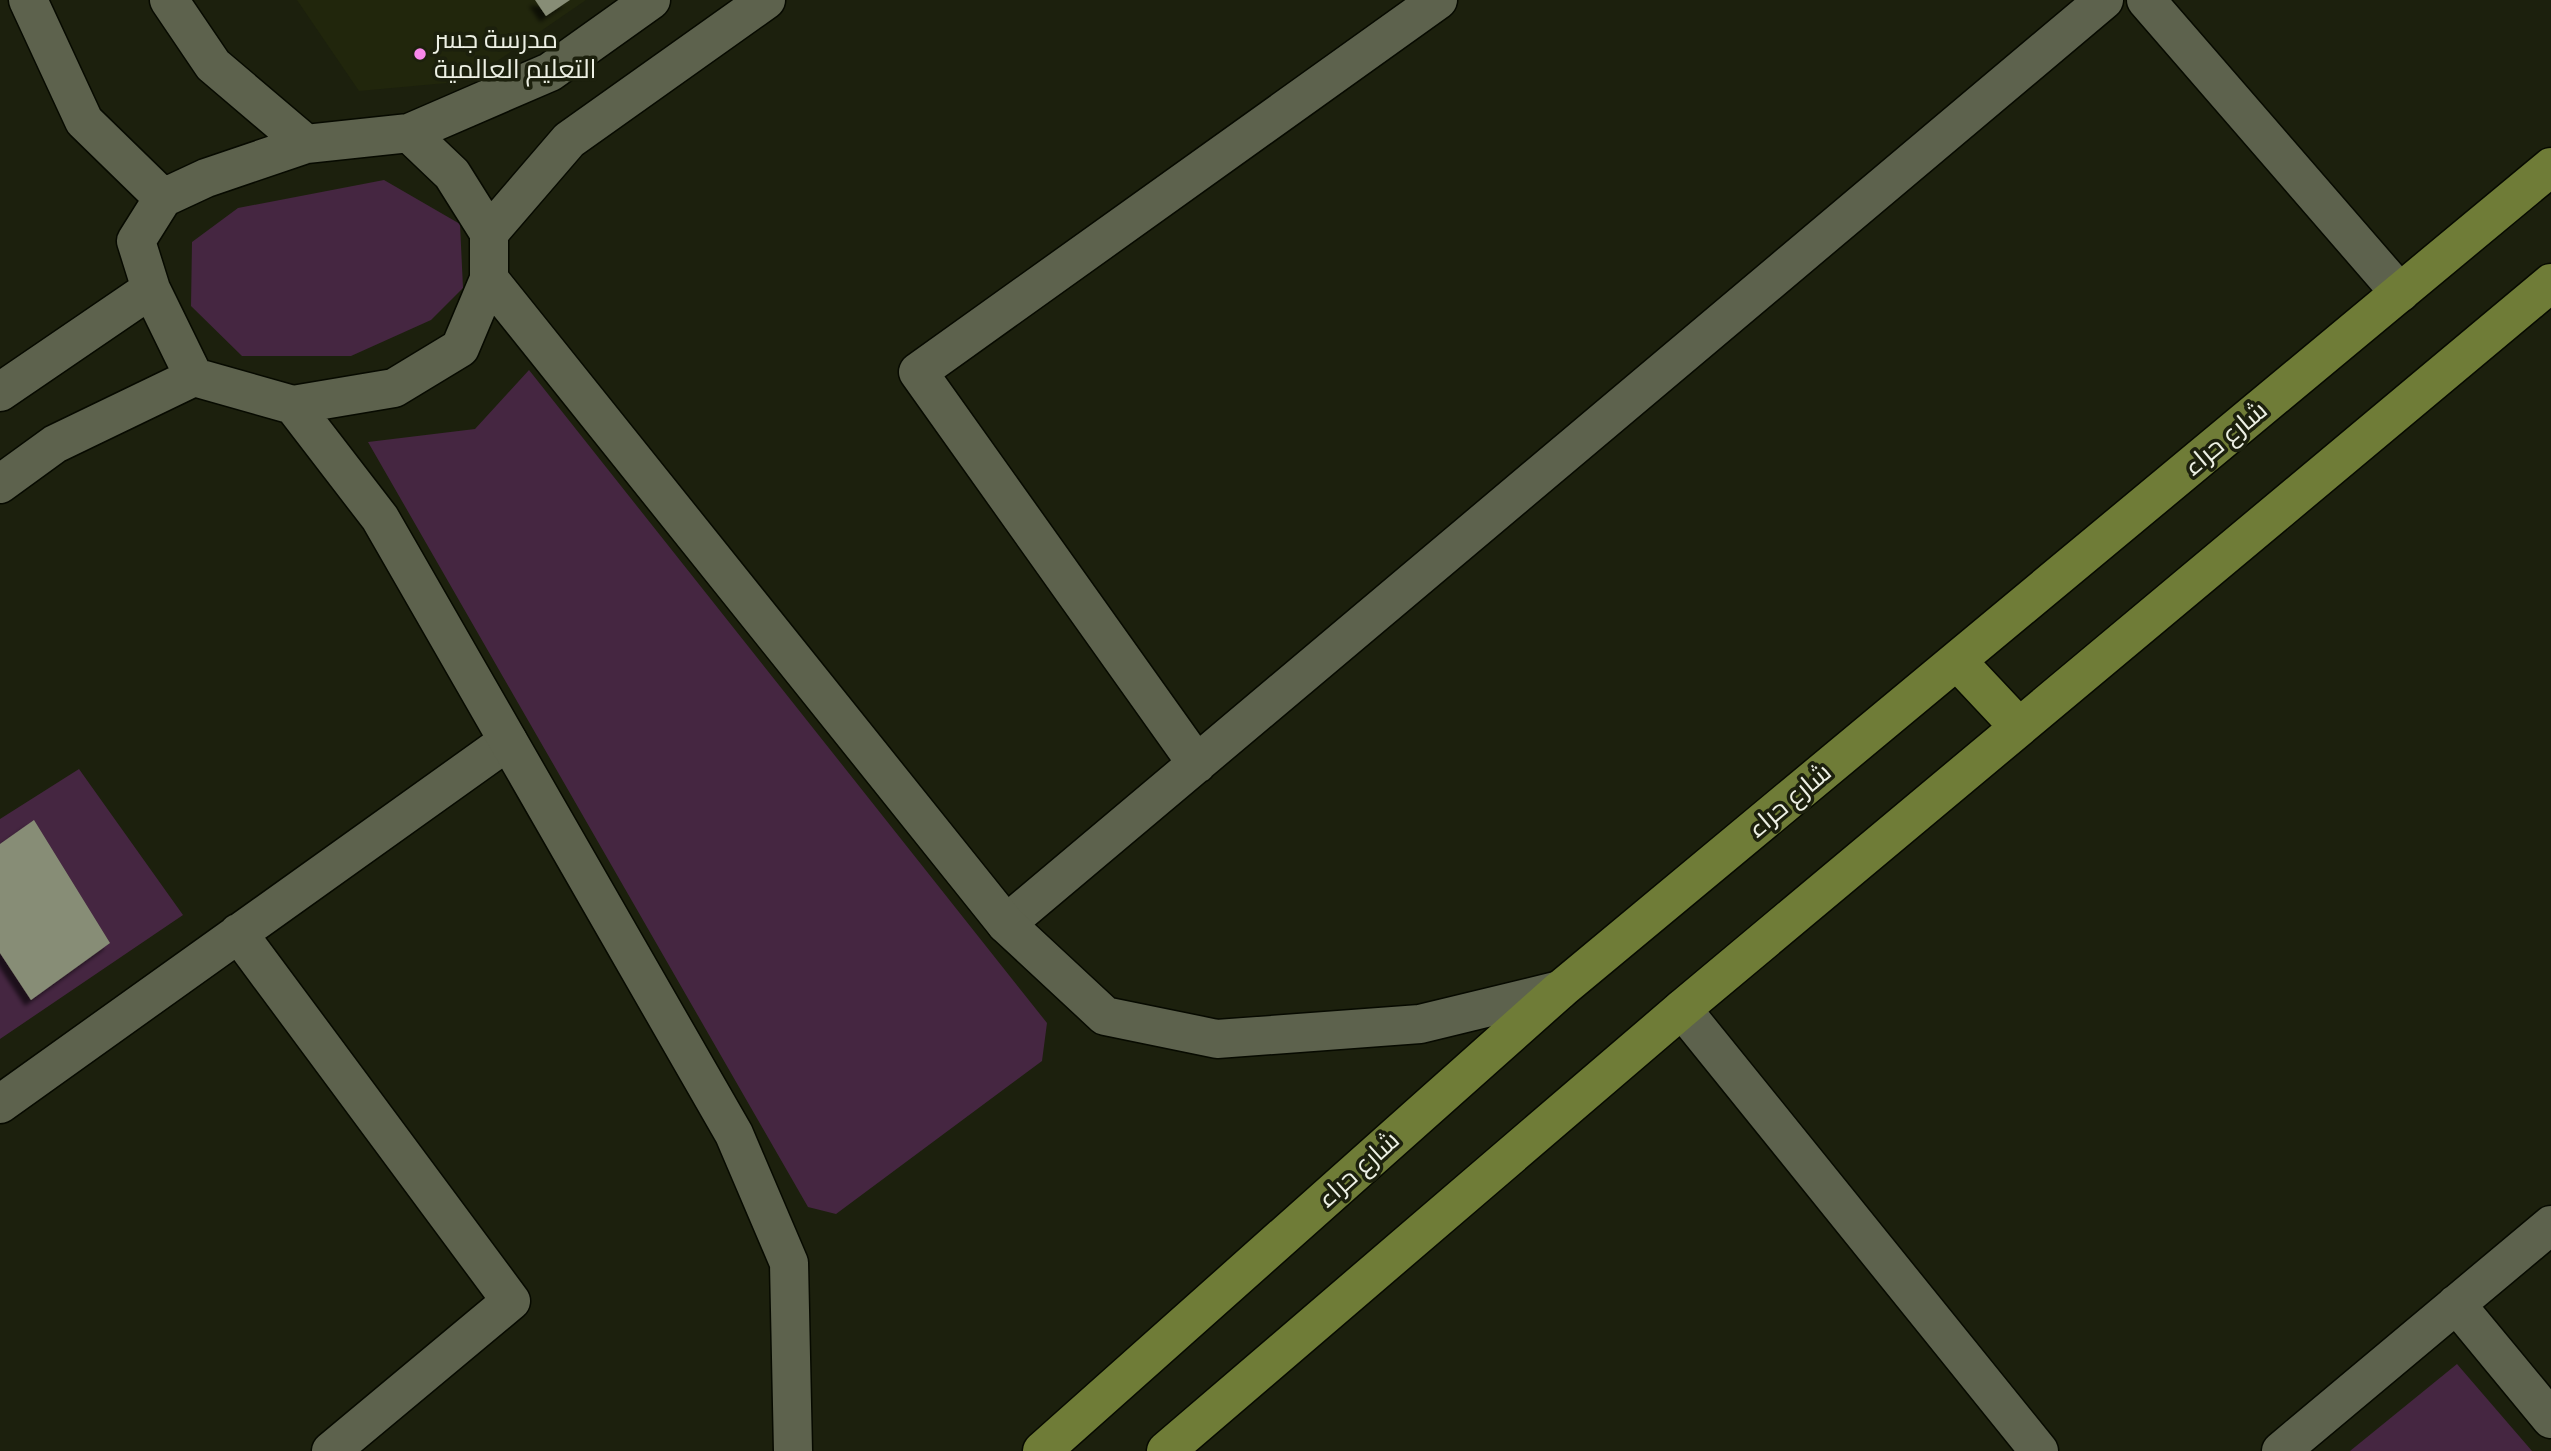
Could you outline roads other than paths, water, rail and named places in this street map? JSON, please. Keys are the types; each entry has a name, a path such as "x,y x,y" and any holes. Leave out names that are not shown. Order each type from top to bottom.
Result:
{"main road":[{"name":"شارع حراء","path":"1042,1451 1560,990 2551,167"},
{"path":"1166,1451 1682,1009 2551,283"},
{"path":"1957,661 2019,727"}],"street":[{"path":"27,0 84,121 163,198"},
{"path":"169,0 213,65 306,144"},
{"path":"194,377 151,289 136,241 163,198 205,178 306,144 409,133 550,72 651,0"},
{"path":"489,233 569,140 766,0"},
{"path":"1197,764 918,372 1437,0"},
{"path":"1006,924 2104,0"},
{"path":"2146,0 2400,293"},
{"path":"0,484 55,444 194,377 293,405 394,388 460,348 489,279 489,233 452,174 409,133"},
{"path":"489,279 1006,924 1105,1016 1217,1039 1420,1024 1560,990"},
{"path":"0,393 151,289"},
{"path":"293,405 380,519 734,1134 789,1263 793,1451"},
{"path":"0,1104 508,741"},
{"path":"238,933 511,1301 331,1451"},
{"path":"1682,1009 2039,1451"},
{"path":"2281,1451 2551,1225"},
{"path":"2456,1304 2551,1419"}],"place":[{"name":"مدرسة جسر التعليم العالمية","path":"420,54"}]}
